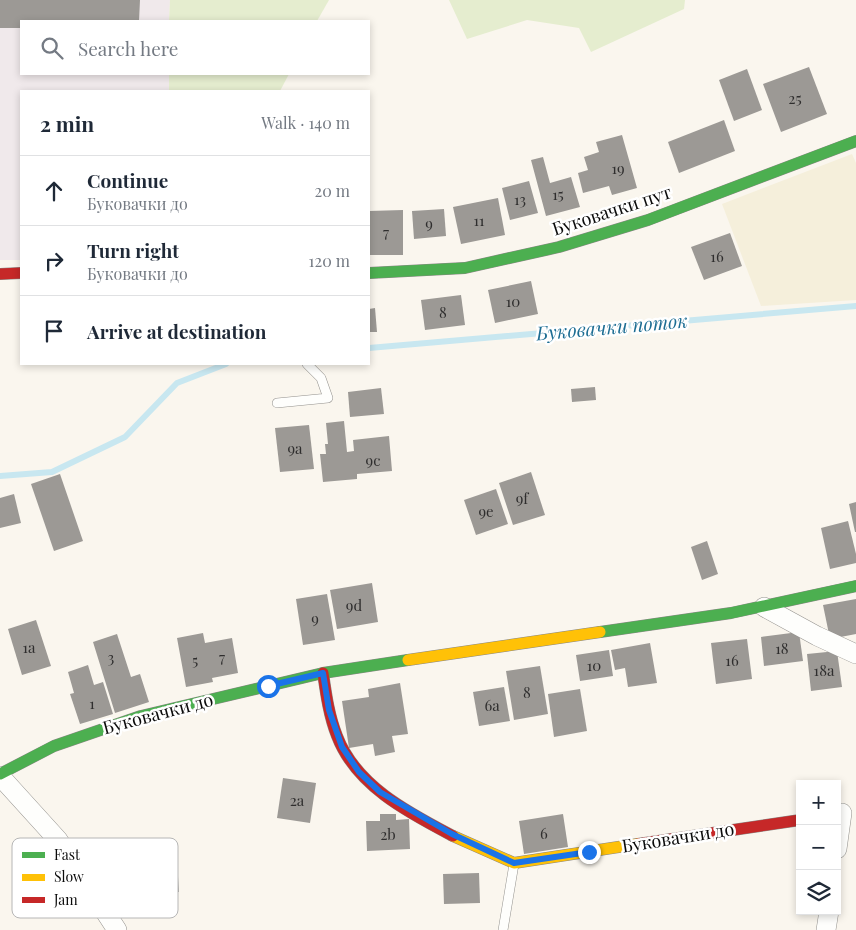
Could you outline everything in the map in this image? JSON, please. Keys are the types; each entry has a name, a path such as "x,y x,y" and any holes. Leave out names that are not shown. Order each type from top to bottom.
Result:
{"street":[{"name":"Буковачки пут","path":"370,273 465,268 559,247 648,220 856,141"},
{"path":"0,274 20,273"},
{"name":"Буковачки до","path":"0,775 54,746 141,716 323,673 764,607 856,586"},
{"path":"764,607 817,636 856,654"},
{"path":"323,673 329,710 337,737 347,757 359,772 380,792 408,810 452,834 514,863"},
{"path":"0,775 56,838"},
{"path":"841,830 845,811"},
{"name":"Буковачки до","path":"514,863 796,821"},
{"path":"826,930 828,915"},
{"path":"109,918 117,930"}],"lane":[{"path":"277,403 328,398 321,378 309,365"},
{"path":"503,930 514,863"}],"shaded area":[{"path":"0,0 170,0 169,20 20,20 20,75 169,75 169,90 20,90 20,260 0,260"},
{"path":"852,154 856,163 856,300 761,306 722,204"}],"green space":[{"path":"170,0 329,0 318,20 169,20"},
{"path":"449,0 685,0 684,9 591,52 579,28 527,20 467,39"},
{"path":"169,75 288,75 281,90 169,90"}],"building":[{"path":"0,0 140,0 139,20 20,20 20,28 0,28"},
{"path":"809,67 827,114 781,132 763,84"},
{"path":"747,69 762,110 734,121 719,80"},
{"path":"724,120 735,151 679,173 668,142"},
{"path":"622,135 637,188 612,195 609,186 583,193 578,173 588,170 584,157 599,152 596,142"},
{"path":"543,157 550,183 571,177 580,207 546,216 531,160"},
{"path":"529,181 538,213 510,220 502,188"},
{"path":"498,198 505,235 461,244 453,207"},
{"path":"444,209 446,236 414,239 412,211"},
{"path":"403,210 403,255 370,255 370,211"},
{"path":"730,233 742,266 704,280 691,247"},
{"path":"531,281 538,314 495,323 488,290"},
{"path":"461,295 465,325 425,330 421,300"},
{"path":"375,308 377,332 370,332 370,309"},
{"path":"595,387 596,400 572,402 571,389"},
{"path":"381,388 384,414 350,417 348,392"},
{"path":"344,421 347,452 354,451 353,440 389,436 392,471 357,474 357,479 323,482 320,454 326,454 325,444 328,444 326,423"},
{"path":"309,425 314,469 280,472 275,428"},
{"path":"531,472 545,515 513,525 499,483"},
{"path":"60,474 83,541 54,551 31,484"},
{"path":"496,489 508,524 476,535 464,500"},
{"path":"14,494 21,523 0,528 0,498"},
{"path":"856,502 856,532 855,532 849,504"},
{"path":"848,521 856,554 856,563 830,569 821,528"},
{"path":"707,541 718,574 702,580 691,547"},
{"path":"372,583 378,622 337,629 330,590"},
{"path":"327,594 335,640 303,645 296,599"},
{"path":"856,599 856,634 830,639 823,605"},
{"path":"36,620 51,666 22,675 8,629"},
{"path":"799,632 803,661 764,666 761,637"},
{"path":"203,633 205,643 232,638 238,673 212,678 213,682 186,687 177,638"},
{"path":"117,634 131,677 140,674 149,702 115,713 93,642"},
{"path":"747,639 752,679 716,684 711,643"},
{"path":"650,643 657,683 628,687 625,668 615,670 611,650"},
{"path":"609,650 613,676 580,681 576,655"},
{"path":"837,651 842,687 811,691 807,654"},
{"path":"88,665 94,685 103,682 113,714 80,724 70,694 74,693 68,672"},
{"path":"540,666 548,714 514,720 506,671"},
{"path":"400,683 408,734 392,736 395,752 375,756 373,744 349,748 342,701 369,697 368,689"},
{"path":"504,687 510,721 479,726 473,692"},
{"path":"580,689 587,731 554,737 548,694"},
{"path":"283,778 316,783 310,823 277,818"},
{"path":"380,814 396,814 396,820 409,819 410,849 367,851 366,821 380,821"},
{"path":"563,814 568,847 524,854 519,821"},
{"path":"479,873 480,903 444,904 443,874"}],"waterway":[{"name":"Буковачки поток","path":"370,348 856,306"},
{"name":"Буковачки поток","path":"0,476 52,472 125,437 177,383 223,365"}],"traffic: fast":[{"path":"370,273 465,268 559,247 648,220 856,141"},
{"path":"600,632 731,613 856,586"},
{"path":"0,774 54,746 141,716 323,673 408,660"}],"traffic: slow":[{"path":"408,660 600,632"},
{"path":"453,836 514,863 638,844"}],"traffic: jam":[{"path":"0,274 20,273"},
{"path":"323,673 334,728 346,754 357,769 370,784 386,796 419,818 453,836"},
{"path":"638,844 796,821"}],"route":[{"path":"268,686 323,673 329,710 337,737 347,757 359,772 380,792 452,834 514,863 589,852"}]}
